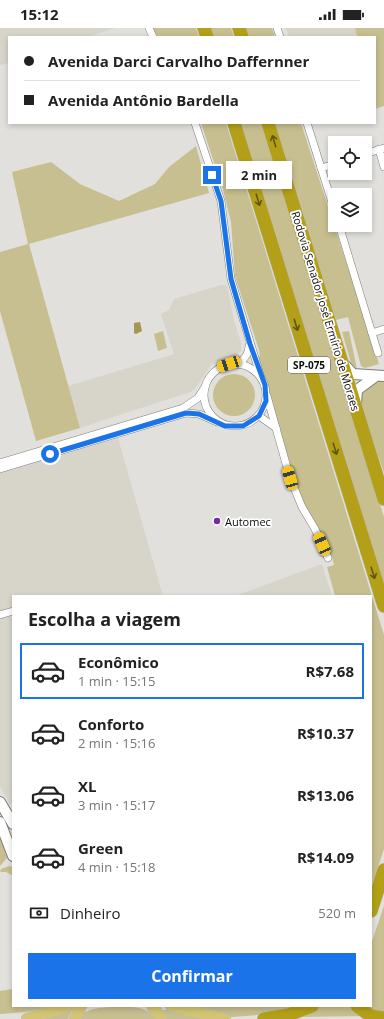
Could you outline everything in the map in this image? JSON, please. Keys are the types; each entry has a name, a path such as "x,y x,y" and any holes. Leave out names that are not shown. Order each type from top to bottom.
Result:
{"highway":[{"name":"SP-075","path":"234,124 384,606"},
{"name":"Rodovia Senador José Ermírio de Moraes","path":"268,124 384,499"},
{"path":"372,908 384,870"},
{"path":"372,918 384,881"},
{"path":"264,1019 288,1015 309,1007"},
{"path":"358,1007 371,1016 384,1018"}],"main road":[{"path":"338,353 344,364 353,374 380,376"},
{"path":"358,417 356,397 357,390 380,376"},
{"path":"0,802 12,822"},
{"path":"0,822 12,854"},
{"path":"7,841 8,833 12,832"},
{"path":"26,1019 76,1011 86,1007"},
{"path":"153,1007 162,1019"},
{"path":"175,1007 225,1019"}],"street":[{"path":"195,124 221,201 231,279 290,478 302,507 316,529 328,558"},
{"path":"307,124 328,190"},
{"path":"381,148 384,167"},
{"path":"321,168 328,166"},
{"path":"341,232 378,353"},
{"path":"372,333 384,329"},
{"path":"217,422 210,415 205,406 203,397 208,379 221,367 238,364 244,360 249,352 250,344"},
{"path":"238,364 251,369 261,378"},
{"path":"0,469 109,434 183,408 198,398 205,387"},
{"path":"0,463 186,413 199,414 225,426 239,426 252,422 259,416 266,401 266,393"},
{"path":"259,416 276,428"},
{"path":"0,615 12,611"}],"shaded area":[{"path":"0,28 115,28 91,36 8,36 8,63 0,65"},
{"path":"152,28 196,28 199,36 157,36"},
{"path":"210,28 231,28 234,36 212,36"},
{"path":"245,28 272,28 275,36 247,36"},
{"path":"286,28 355,28 357,36 289,36"},
{"path":"355,28 384,28 384,106 376,109 376,36 357,36"},
{"path":"201,124 226,124 372,595 335,595 327,567 334,565 332,557 304,506 292,476 257,358 260,356 259,350 235,276 231,222 223,190"},
{"path":"239,124 261,124 384,517 384,587"},
{"path":"274,124 301,124 328,206 328,232 336,232 379,364 365,368 361,366 348,317 336,320"},
{"path":"196,146 209,193 29,244 80,428 36,441 0,311 0,252 28,244 12,172 51,162 80,184 119,201 155,184 169,167"},
{"path":"221,285 227,286 234,320 241,343 241,351 231,357 222,358 211,365 194,390 190,392 80,428 68,386 174,354 161,314 169,310 174,299"},
{"path":"140,322 142,331 136,334 134,333 134,323"},
{"path":"163,331 167,348 158,351 154,334"},
{"path":"349,331 357,369 351,363 342,332"},
{"path":"230,374 238,374 246,377 252,383 255,395 252,407 246,413 238,416 230,416 222,413 216,407 213,399 213,391 216,383 222,377"},
{"path":"384,379 384,473 360,403 361,392 378,380"},
{"path":"118,438 163,595 12,595 12,804 10,805 0,786 0,473"},
{"path":"322,564 332,595 238,595"},
{"path":"372,596 384,635 384,849 372,885"},
{"path":"0,833 4,840 7,858 0,866"},
{"path":"9,866 12,867 12,875 6,872 0,872 1,869"},
{"path":"384,906 384,1012 377,1012 365,1007 372,1007 372,941"},
{"path":"12,989 12,1007 50,1007 26,1012 0,1014 0,991"},
{"path":"136,1007 152,1014 156,1019 79,1019 81,1015 88,1011 97,1008"},
{"path":"196,1007 300,1007 284,1013 232,1017"},
{"path":"315,1007 355,1007 367,1016 296,1017"},
{"path":"73,1008 68,1019 41,1019"},
{"path":"163,1010 167,1010 201,1019 166,1019"}],"place":[{"name":"Automec","path":"217,521"}],"route":[{"path":"50,454 186,413 199,414 225,426 234,427 243,426 252,422 259,416 266,401 265,385 261,378 250,344 231,279 221,201 212,175"}]}
